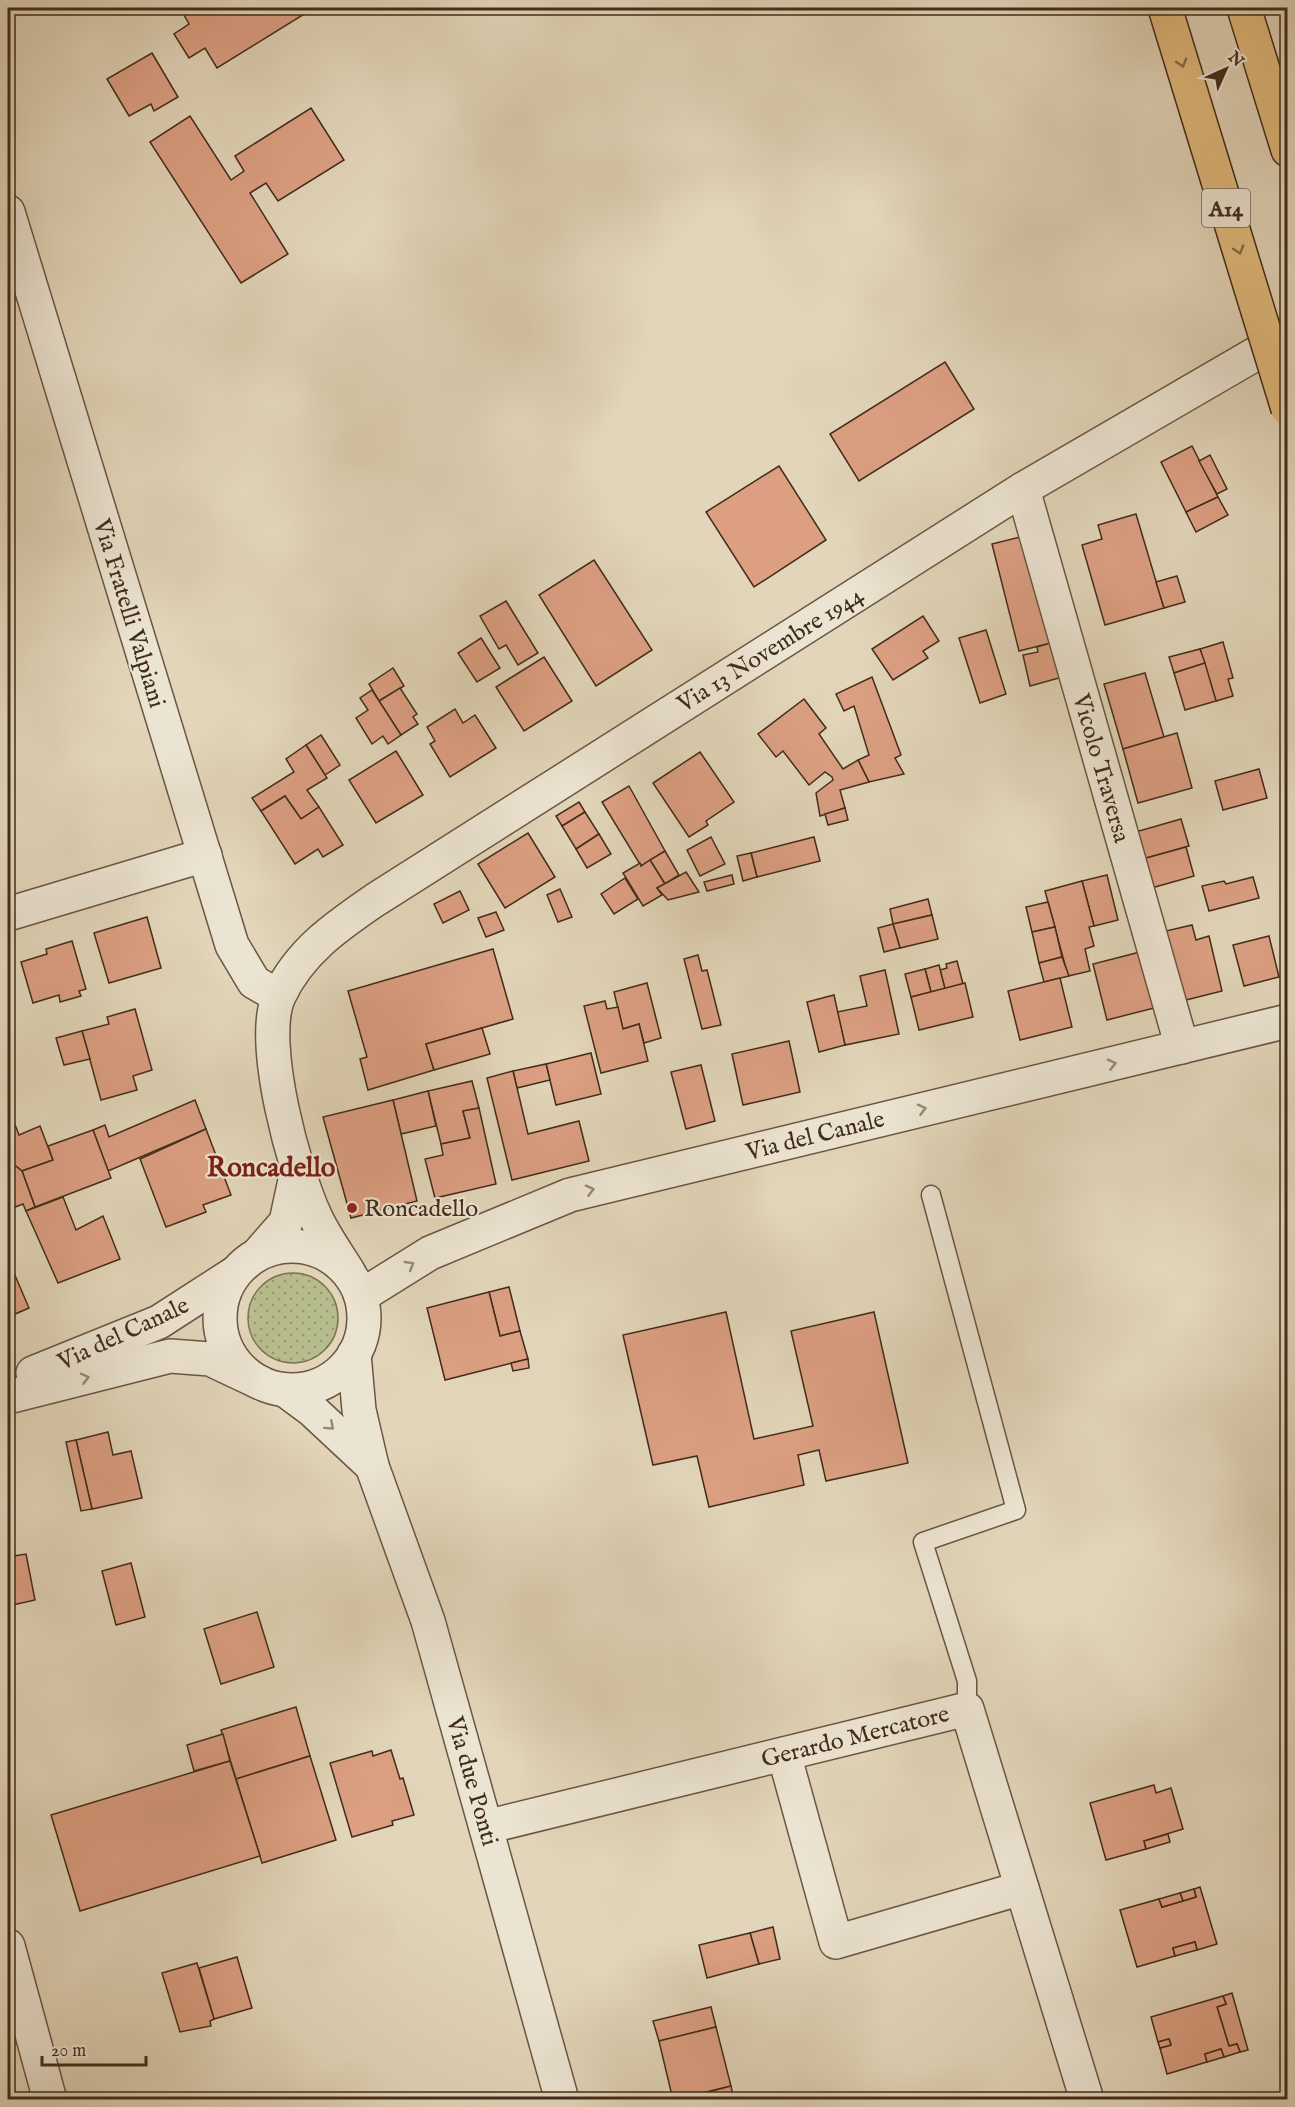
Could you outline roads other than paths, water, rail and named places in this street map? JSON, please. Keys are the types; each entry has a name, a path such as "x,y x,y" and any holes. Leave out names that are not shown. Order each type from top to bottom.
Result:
{"highway":[{"name":"A14","path":"1165,8 1287,409"},
{"path":"1244,8 1287,150"}],"street":[{"name":"Via Fratelli Valpiani","path":"8,212 15,270 205,855 232,945 254,982 278,996"},
{"name":"Via 13 Novembre 1944","path":"278,996 303,958 330,931 375,900 1023,489 1287,335"},
{"name":"Vicolo Traversa","path":"1023,489 1182,1047"},
{"path":"8,914 205,855"},
{"path":"278,996 273,1019 273,1060 297,1171 316,1220 355,1285 364,1316 362,1335 354,1354 342,1370 325,1382 306,1389 273,1386 243,1371 230,1354 221,1334 220,1312 224,1292 247,1263 286,1222 297,1171"},
{"name":"Via del Canale","path":"355,1285 570,1194 1287,1021"},
{"path":"247,1263 282,1246 307,1247 330,1257 355,1285"},
{"name":"Via del Canale","path":"8,1384 159,1322 247,1263"},
{"name":"Via due Ponti","path":"354,1354 359,1410 372,1466 428,1621 562,2100"},
{"name":"Via del Canale","path":"8,1397 170,1356 210,1359 273,1386"},
{"name":"Via due Ponti","path":"273,1386 312,1410 372,1466"},
{"name":"Gerardo Mercatore","path":"486,1827 967,1709 1087,2100"},
{"path":"784,1754 836,1942 1022,1888"},
{"path":"8,1946 50,2100"}],"lane":[{"path":"932,1195 1016,1510 923,1542 967,1681 967,1709"}],"place":[{"name":"Roncadello","path":"352,1208"}],"district":[{"name":"Roncadello","path":"271,1167"}]}
